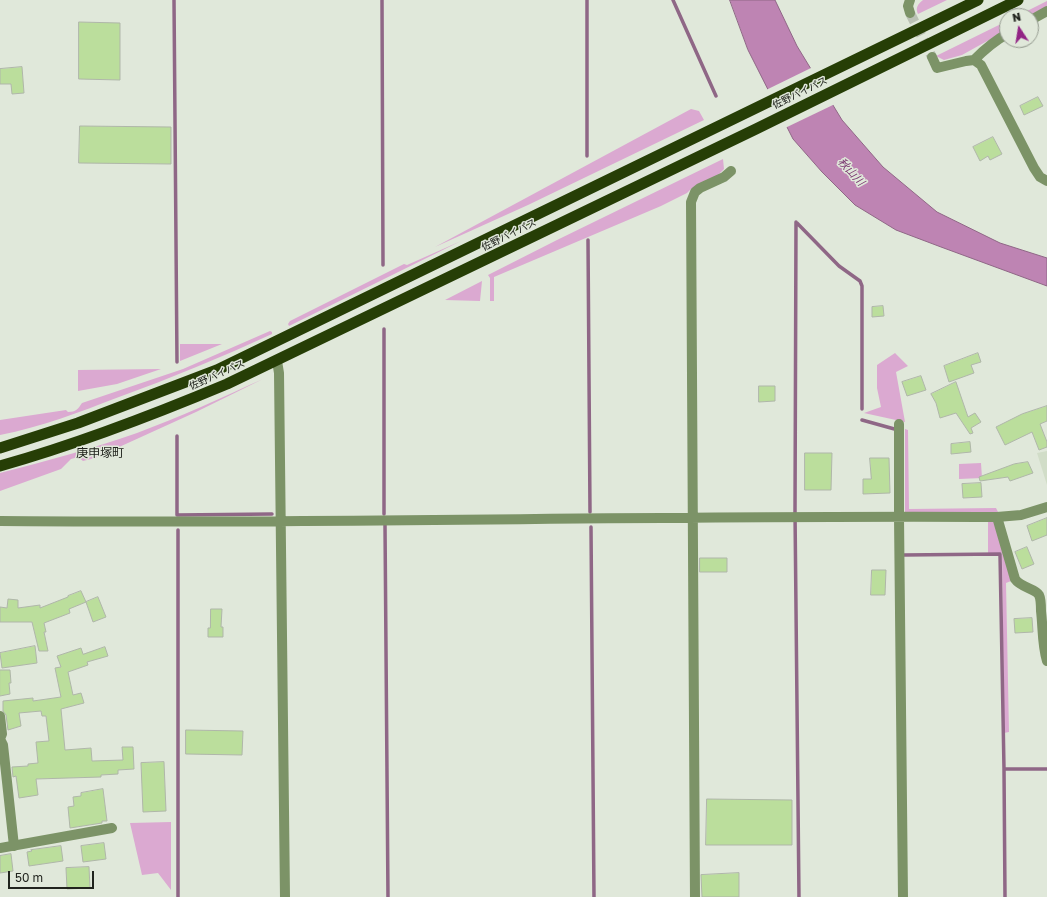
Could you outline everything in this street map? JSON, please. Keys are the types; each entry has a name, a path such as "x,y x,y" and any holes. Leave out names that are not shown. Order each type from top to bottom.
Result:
{"highway":[{"name":"佐野バイパス","path":"0,448 78,423 217,370 978,0"},
{"name":"佐野バイパス","path":"0,466 91,438 159,413 227,384 1018,0"}],"street":[{"path":"910,0 908,6 910,13"},
{"path":"932,57 937,68 974,60 999,38"},
{"path":"974,60 981,65 1034,168 1040,177 1047,181"},
{"path":"695,897 691,202 695,192 700,188 724,177 731,172"},
{"path":"277,361 279,373 285,897"},
{"path":"899,424 903,897"},
{"path":"0,521 997,517 1021,515 1047,507"},
{"path":"997,517 1017,582 1039,595 1047,661"},
{"path":"0,716 2,734 0,739 3,745 14,846"},
{"path":"0,848 112,828"}],"shaded area":[{"path":"923,0 947,0 918,14 918,6"},
{"path":"1047,1 1047,8 1039,12 1039,8 1033,8"},
{"path":"999,25 999,34 962,55 944,60 936,56"},
{"path":"691,109 699,111 704,120 528,205 435,247"},
{"path":"723,159 724,169 718,175 691,189 687,193 661,206 494,277 494,301 490,301 490,278 488,275"},
{"path":"461,241 289,326 288,324 290,321 404,264 407,265"},
{"path":"482,281 480,301 445,300"},
{"path":"270,331 272,334 158,382 60,419 0,435 0,420 66,410 68,412 75,411 82,403 183,369"},
{"path":"180,344 222,344 180,361"},
{"path":"895,353 908,366 896,372 905,422 864,413 881,407 877,388 877,365"},
{"path":"161,369 117,384 78,391 78,370"},
{"path":"263,379 196,412 95,458 83,461 78,457 71,459 61,469 0,491 0,473 86,450 137,433 185,414"},
{"path":"905,429 908,430 909,509 996,508 998,512 905,512"},
{"path":"1047,451 1047,485 1037,453"},
{"path":"981,463 982,478 959,479 959,464"},
{"path":"988,520 994,521 1011,581 1006,583 1009,732 1004,733 1002,553 988,553"},
{"path":"171,822 171,890 158,873 142,875 130,823"}],"water":[{"name":"秋山川","path":"730,0 775,0 797,46 842,120 883,167 937,212 1000,243 1047,258 1047,286 896,230 855,205 822,172 793,139 748,50"}],"pier":[{"path":"813,67 835,104 785,128 766,90"}],"building":[{"path":"79,22 120,23 120,80 79,79"},
{"path":"22,67 24,93 12,94 11,84 0,84 0,69"},
{"path":"1038,97 1043,106 1024,115 1020,106"},
{"path":"80,126 171,127 171,164 79,163"},
{"path":"993,137 1002,154 990,160 988,156 980,161 973,147"},
{"path":"883,306 884,316 872,317 872,307"},
{"path":"978,353 981,362 971,365 974,373 949,382 944,366"},
{"path":"921,376 926,390 907,396 902,382"},
{"path":"956,382 968,417 975,413 981,422 971,428 973,433 970,434 956,413 940,418 936,403 931,394"},
{"path":"759,386 775,386 775,401 759,402"},
{"path":"1047,406 1047,421 1040,424 1047,442 1047,447 1039,450 1032,432 1005,445 996,427 1022,414"},
{"path":"970,442 971,452 951,454 951,444"},
{"path":"805,453 832,453 831,490 805,490"},
{"path":"870,458 889,458 890,493 863,494 863,479 871,479"},
{"path":"1028,462 1033,473 1010,481 1008,477 980,481 979,477 1014,464"},
{"path":"981,483 982,497 963,498 962,484"},
{"path":"1047,518 1047,535 1032,541 1027,526"},
{"path":"1027,547 1034,564 1022,569 1015,552"},
{"path":"700,558 727,558 727,572 700,572"},
{"path":"872,570 886,570 885,595 871,595"},
{"path":"81,591 86,602 69,609 70,613 44,623 46,632 44,632 48,651 39,651 32,622 0,622 0,607 7,608 8,599 18,600 18,608 40,605 40,608"},
{"path":"98,597 106,617 93,622 86,602"},
{"path":"211,609 222,609 221,627 223,627 223,637 208,637"},
{"path":"1032,618 1033,632 1015,633 1014,619"},
{"path":"35,646 37,663 2,668 0,653"},
{"path":"105,647 108,656 87,662 88,665 68,672 73,695 81,693 84,703 61,709 65,750 91,748 92,761 123,760 122,747 133,747 134,769 118,770 118,774 101,775 101,777 36,779 38,795 19,798 16,776 13,777 12,767 28,766 28,764 38,763 36,742 49,741 46,716 42,716 41,711 19,713 21,726 8,730 6,715 3,711 3,701 33,698 33,701 61,697 55,668 61,667 57,656 81,648 83,654"},
{"path":"0,670 10,670 11,683 9,683 10,694 0,696"},
{"path":"186,730 243,731 242,755 186,754"},
{"path":"164,762 166,811 143,812 141,763"},
{"path":"103,789 107,821 70,828 68,807 74,806 73,797 81,796 81,793"},
{"path":"707,799 792,800 792,845 706,845"},
{"path":"104,843 106,859 83,862 81,846"},
{"path":"61,846 63,861 29,866 27,852 32,851 31,850"},
{"path":"11,854 13,871 0,873 0,856"},
{"path":"89,867 90,888 67,889 66,868"},
{"path":"739,873 739,897 702,897 701,875"}],"waterway":[{"path":"174,0 177,362"},
{"path":"382,0 383,265"},
{"path":"587,0 587,156"},
{"path":"673,0 716,96"},
{"path":"796,222 795,512 799,897"},
{"path":"797,223 839,266 860,281 862,286 862,409"},
{"path":"588,240 590,512"},
{"path":"384,329 384,514"},
{"path":"862,420 898,430"},
{"path":"177,436 177,515 272,514"},
{"path":"385,525 388,897"},
{"path":"591,527 594,897"},
{"path":"178,530 178,897"},
{"path":"904,555 1000,554 1004,769 1047,769"},
{"path":"1004,769 1005,897"}],"tunnel":[{"path":"910,13 932,57"}],"district":[{"name":"庚申塚町","path":"100,453"}]}
